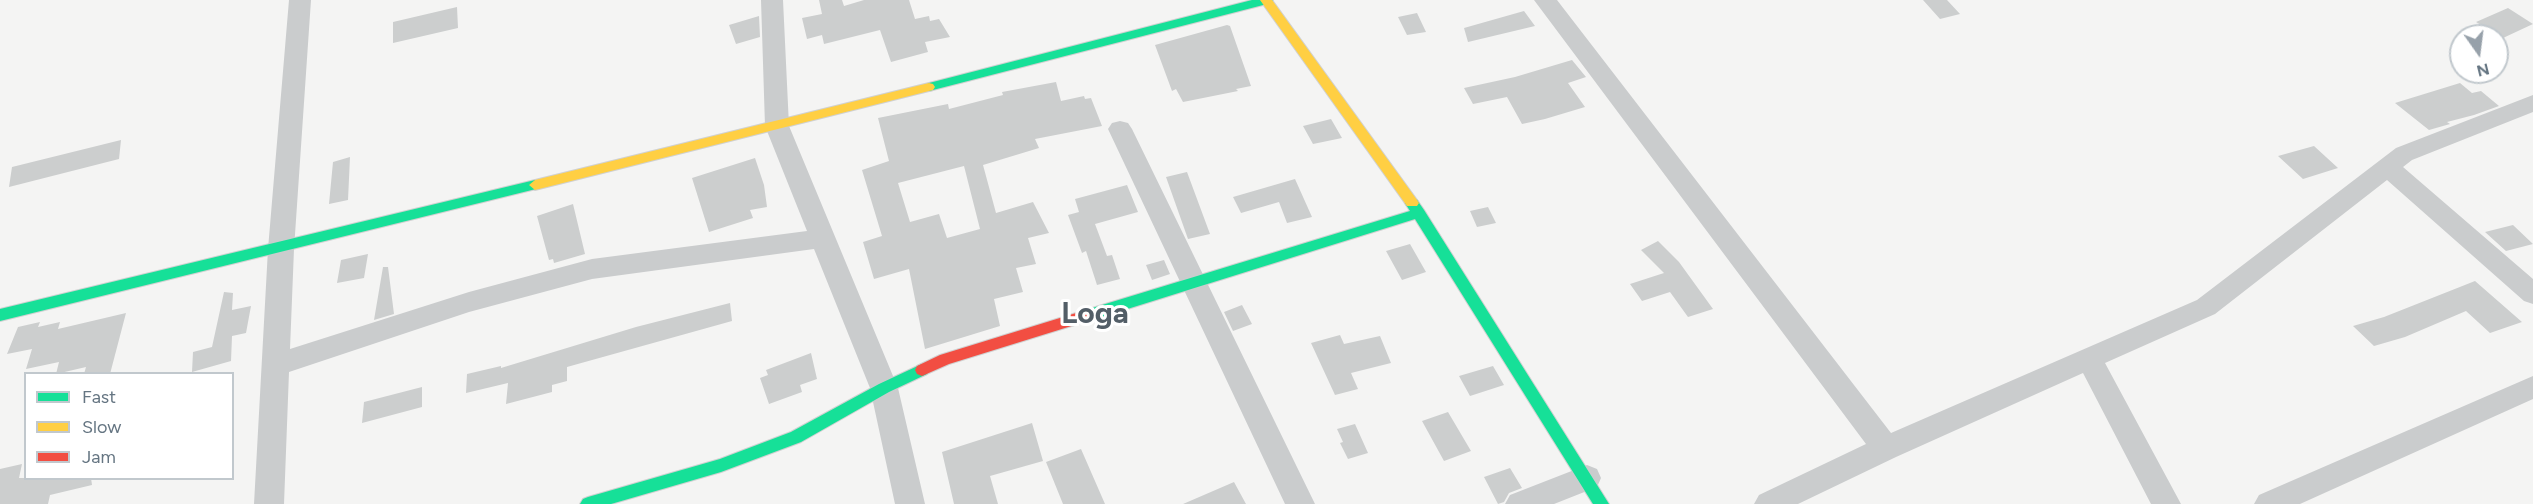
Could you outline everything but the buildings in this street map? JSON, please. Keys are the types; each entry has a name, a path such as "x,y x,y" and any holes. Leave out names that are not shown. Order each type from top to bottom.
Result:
{"street":[{"path":"269,504 281,249 300,0"},
{"path":"772,0 777,126 884,388 910,504"},
{"path":"0,316 777,126 1267,0 1419,213 1587,478 1601,504"},
{"path":"1545,0 1886,448"},
{"path":"1769,504 1886,448 2088,357 2206,307 2403,154 2533,103"},
{"path":"1120,129 1300,504"},
{"path":"2386,167 2533,294"},
{"path":"588,504 721,465 796,437 884,388 945,359 1419,213"},
{"path":"275,365 469,302 592,269 823,238"},
{"path":"2088,357 2166,504"},
{"path":"2269,504 2533,387"},
{"path":"1520,504 1587,478"}],"traffic: fast":[{"path":"929,87 1267,0"},
{"path":"0,315 535,185"},
{"path":"1412,203 1601,504"},
{"path":"1089,315 1419,213"},
{"path":"588,504 721,465 796,437 884,388 922,370"}],"traffic: slow":[{"path":"1266,0 1412,203"},
{"path":"535,185 929,87"}],"traffic: jam":[{"path":"922,370 945,359 1089,315"}],"district":[{"name":"Loga","path":"1095,314"}]}
